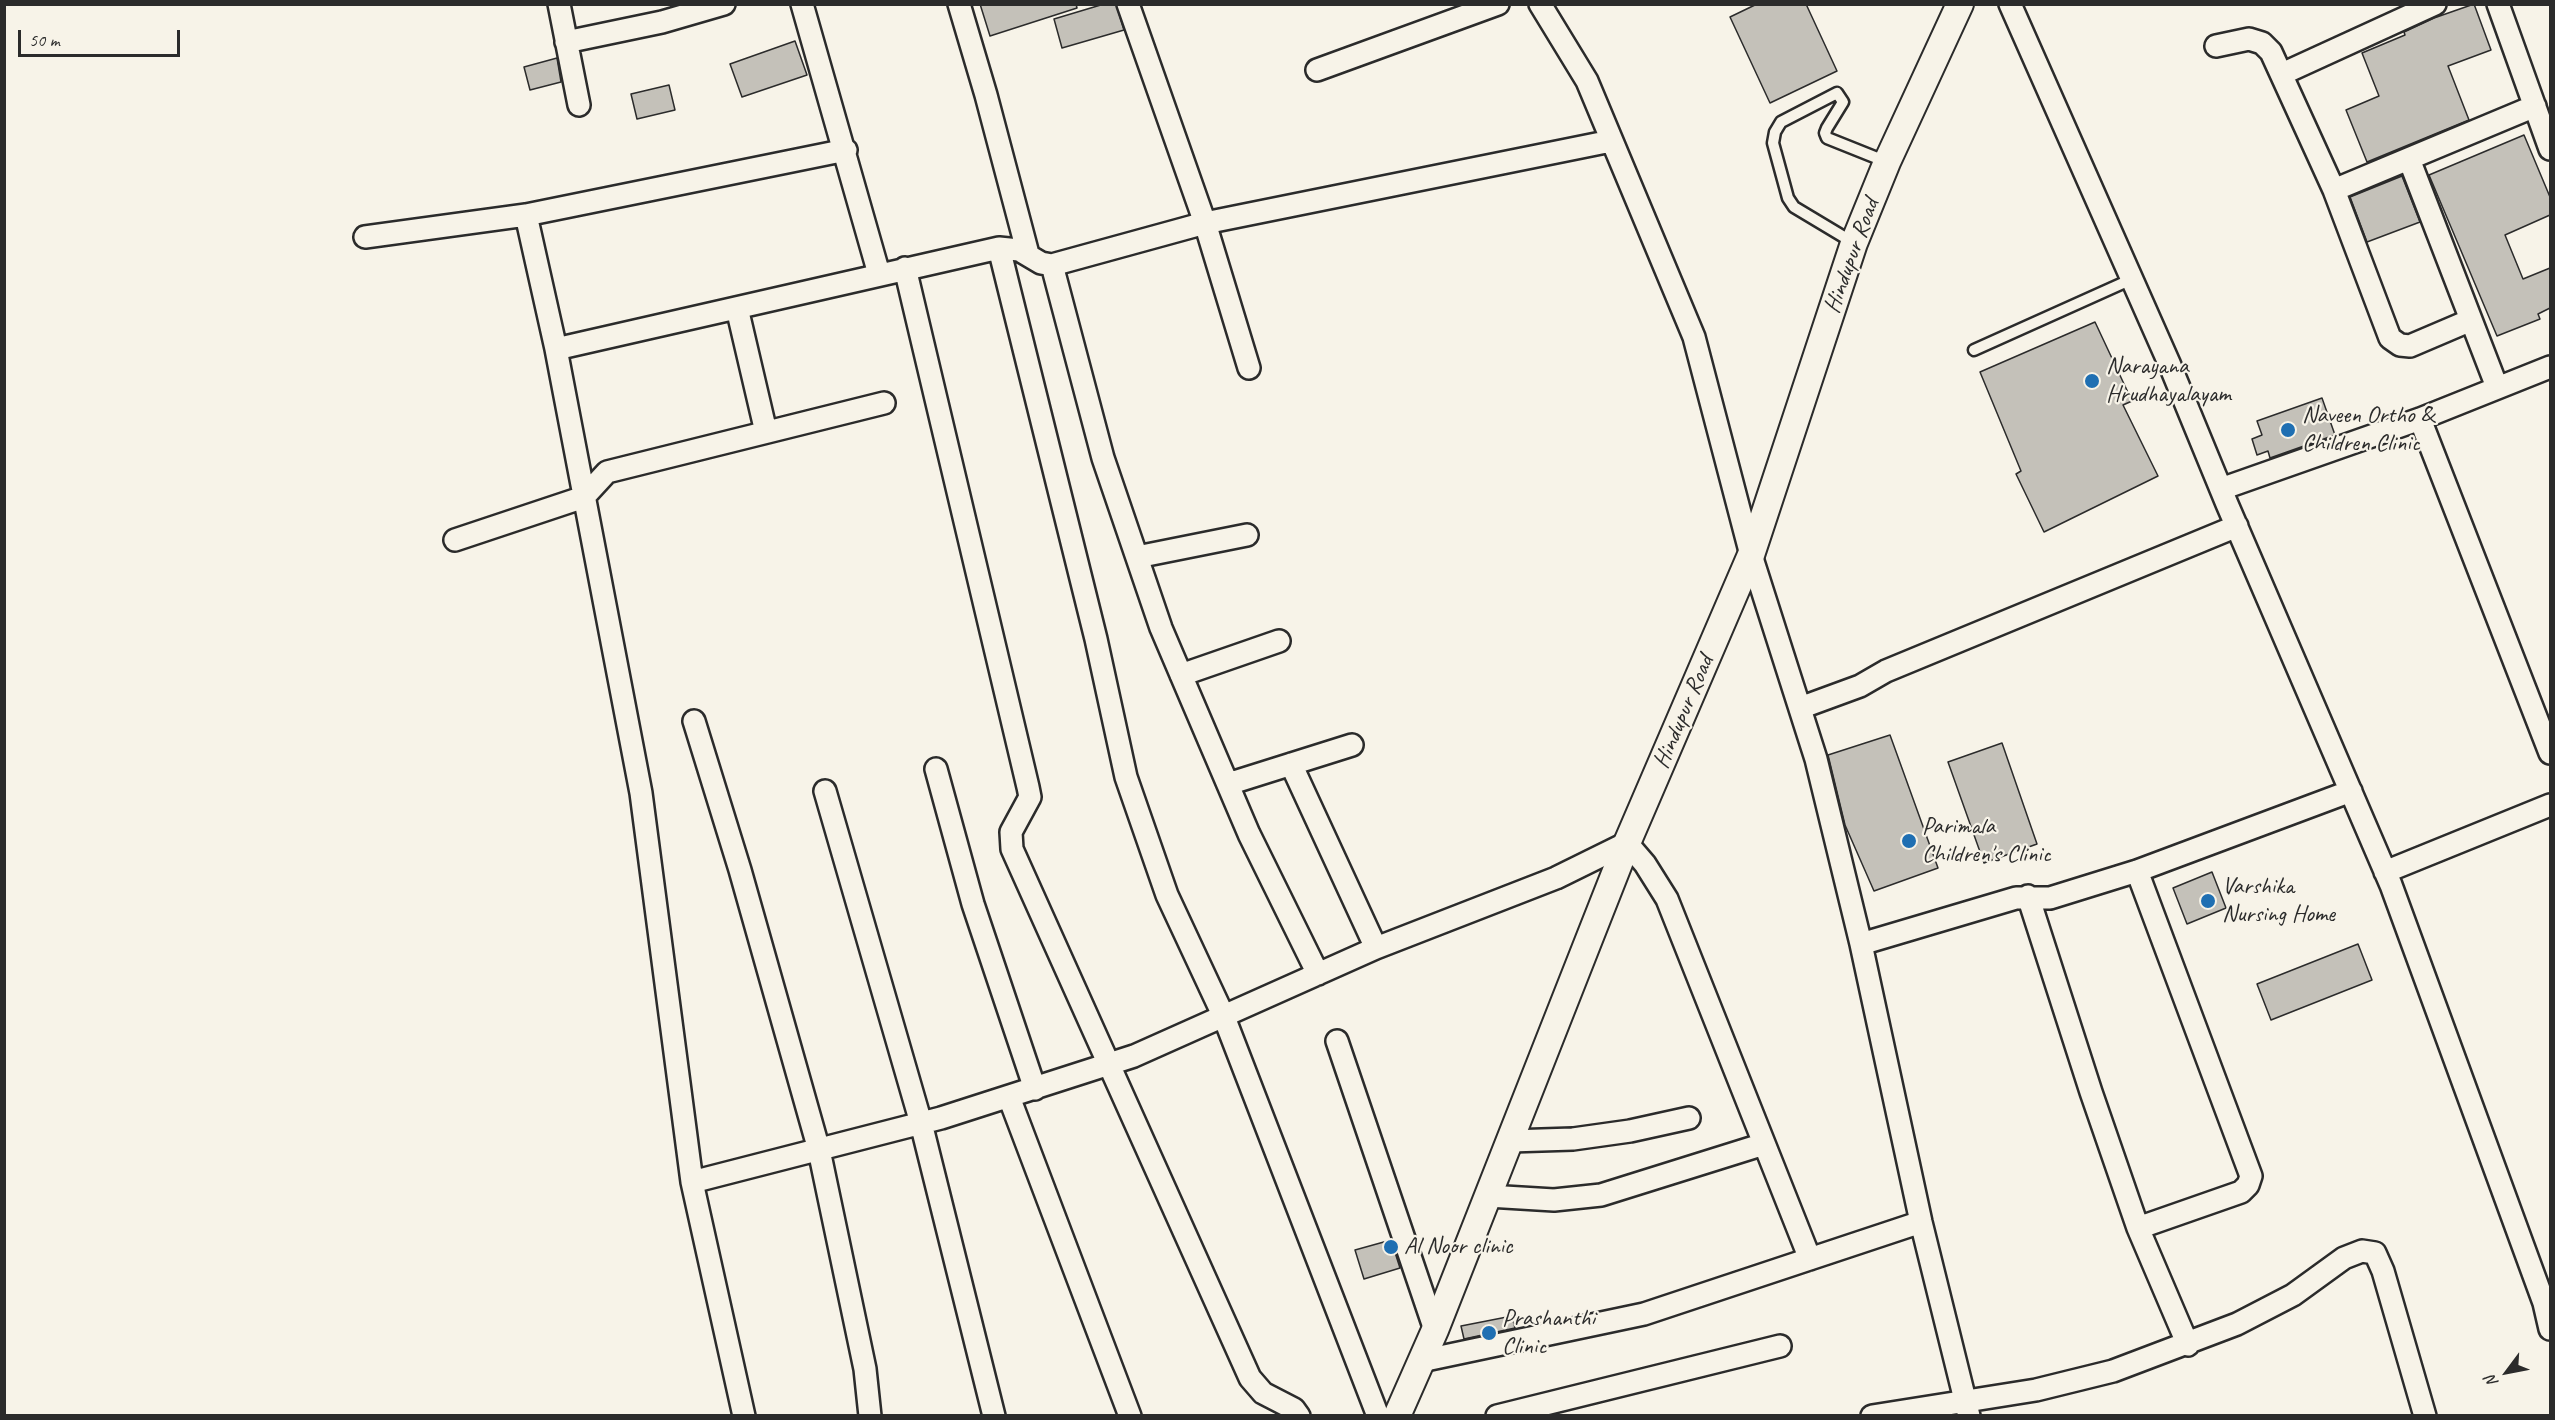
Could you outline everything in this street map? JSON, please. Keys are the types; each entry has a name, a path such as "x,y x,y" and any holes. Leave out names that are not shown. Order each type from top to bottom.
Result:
{"street":[{"path":"559,4 579,105"},
{"path":"566,42 663,22 724,4"},
{"path":"802,4 846,150 879,274"},
{"path":"959,4 986,95 1028,254"},
{"path":"1128,4 1205,223 1249,368"},
{"path":"1317,69 1498,4"},
{"path":"1540,4 1587,81 1695,337 1751,555 1816,759 1861,944 1922,1222 1967,1407"},
{"name":"Hindupur Road","path":"1397,1416 1435,1330 1627,843 1751,555 1854,243 1887,162 1960,4"},
{"path":"2010,4 2132,279 2385,872 2545,1290 2550,1329"},
{"path":"2282,74 2435,4"},
{"path":"2498,4 2550,149"},
{"path":"2216,46 2249,39 2262,43 2271,52 2334,190 2390,338 2400,345 2410,346 2471,320"},
{"path":"2334,190 2535,106"},
{"path":"556,349 905,268 999,249 1028,254 1041,263 1052,265 1205,223 1611,141"},
{"path":"365,237 526,215 846,150"},
{"path":"2409,159 2497,387"},
{"path":"526,215 556,349 641,793 692,1182 744,1416"},
{"path":"999,249 1096,639 1126,777 1167,895 1224,1017 1378,1416"},
{"path":"1052,265 1103,458 1161,628 1228,784 1318,974"},
{"path":"905,268 1028,787 1029,797 1011,832 1010,841 1250,1378 1263,1393 1290,1414"},
{"path":"737,308 766,432"},
{"path":"2221,489 2420,419 2550,367"},
{"path":"455,540 584,497 607,472 884,403"},
{"path":"2420,419 2550,753"},
{"path":"1800,708 1860,686 1886,671 2236,526"},
{"path":"1137,557 1247,535"},
{"path":"1181,675 1280,641"},
{"path":"694,721 740,870 819,1150 865,1369 870,1416"},
{"path":"1228,784 1352,745"},
{"path":"1292,764 1376,948"},
{"path":"936,769 973,904 1035,1089"},
{"path":"825,791 921,1123 994,1416"},
{"path":"1861,944 2028,896 2039,899 2050,898 2137,871 2350,791"},
{"path":"2385,872 2550,805"},
{"path":"692,1182 921,1123 1109,1064 1224,1017 1376,948 1556,878 1627,843 1645,864 1667,899 1810,1259"},
{"path":"2137,871 2251,1176 2248,1185 2241,1192 2138,1228"},
{"path":"2028,896 2091,1092 2138,1228 2188,1345"},
{"path":"1337,1041 1435,1330"},
{"path":"1009,1097 1130,1416"},
{"path":"1510,1141 1573,1139 1630,1131 1689,1118"},
{"path":"1488,1196 1554,1200 1601,1195 1764,1144"},
{"path":"1421,1361 1644,1314 1922,1222"},
{"path":"1872,1416 1967,1407 2087,1379 2188,1345 2237,1324 2293,1295 2344,1258 2362,1251 2375,1253 2383,1271 2425,1416"},
{"path":"1497,1416 1780,1346"}],"lane":[{"path":"1854,243 1794,207 1788,198 1773,143 1775,132 1781,122 1837,93 1843,102 1825,133 1827,138 1887,162"},
{"path":"1974,350 2132,279"}],"building":[{"path":"980,4 1076,4 1077,8 990,36"},
{"path":"1104,4 1116,4 1124,30 1062,48 1054,19"},
{"path":"1757,4 1806,4 1837,71 1770,103 1730,17"},
{"path":"2474,4 2491,50 2448,66 2469,120 2367,162 2346,110 2379,96 2362,53 2405,35 2404,32 2434,18"},
{"path":"795,41 807,75 742,97 730,64"},
{"path":"557,58 561,82 530,90 524,67"},
{"path":"669,85 675,110 637,119 631,94"},
{"path":"2524,135 2550,197 2550,215 2505,235 2523,279 2550,268 2550,308 2538,314 2540,319 2497,336 2429,175"},
{"path":"2402,176 2420,222 2367,242 2350,197"},
{"path":"2095,322 2132,401 2123,405 2158,476 2044,532 2016,474 2021,471 1980,372"},
{"path":"2322,398 2335,435 2270,458 2268,451 2257,455 2252,439 2262,435 2257,421"},
{"path":"1890,735 1938,868 1874,891 1845,825 1828,755"},
{"path":"2002,743 2037,844 1984,863 1948,762"},
{"path":"2212,872 2226,908 2187,924 2173,888"},
{"path":"2358,944 2372,980 2271,1020 2257,984"},
{"path":"1391,1240 1400,1268 1364,1279 1355,1250"},
{"path":"1512,1316 1515,1328 1464,1339 1461,1326"}],"place":[{"name":"Narayana Hrudhayalayam","path":"2092,381"},
{"name":"Naveen Ortho & Children Clinic","path":"2288,430"},
{"name":"Parimala Children's Clinic","path":"1909,841"},
{"name":"Varshika Nursing Home","path":"2208,901"},
{"name":"Al Noor clinic","path":"1391,1247"},
{"name":"Prashanthi Clinic","path":"1489,1333"}]}
